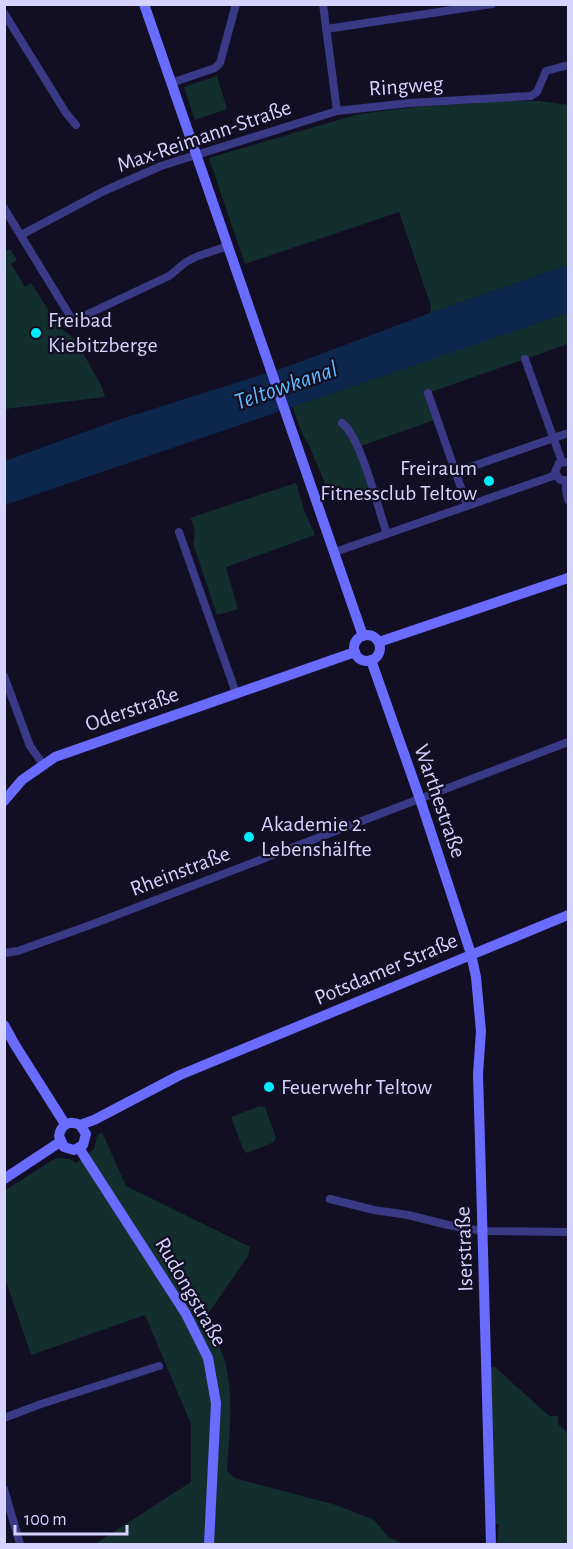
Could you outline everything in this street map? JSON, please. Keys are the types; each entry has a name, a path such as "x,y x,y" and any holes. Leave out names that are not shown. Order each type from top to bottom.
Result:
{"street":[{"path":"144,4 363,636"},
{"path":"171,83 215,68 220,63 236,4"},
{"name":"Ringweg","path":"323,4 337,111 409,103 531,96 537,92 546,71 568,65"},
{"path":"326,29 492,4"},
{"path":"4,13 66,113 76,124"},
{"name":"Max-Reimann-Straße","path":"21,235 104,191 161,166 337,111"},
{"path":"4,208 9,222 21,235 73,321 170,276 186,262 228,246"},
{"path":"525,359 565,462 555,468 560,480 567,481 568,500"},
{"path":"428,393 467,505"},
{"path":"342,423 349,430 357,447 387,534"},
{"path":"456,472 568,433"},
{"path":"335,552 556,475"},
{"path":"179,532 236,693"},
{"path":"379,642 568,578"},
{"path":"363,636 371,636 379,642 379,651 371,660 359,658 355,652 355,644 363,636"},
{"name":"Oderstraße","path":"5,798 18,783 43,764 68,752 355,652"},
{"name":"Warthestraße","path":"371,660 471,954"},
{"path":"4,676 30,746 43,764"},
{"name":"Rheinstraße","path":"4,953 18,951 93,924 568,742"},
{"name":"Potsdamer Straße","path":"83,1129 173,1078 568,915"},
{"name":"Iserstraße","path":"471,954 476,977 480,1022 478,1074 491,1545"},
{"path":"4,1025 65,1124"},
{"path":"73,1122 83,1129 85,1142 79,1148 67,1149 60,1142 59,1132 65,1124 73,1122"},
{"path":"4,1179 60,1142"},
{"name":"Rudongstraße","path":"79,1148 186,1314 208,1358 216,1403 209,1545"},
{"path":"330,1199 374,1210 408,1215 448,1226 482,1231 568,1232"},
{"path":"4,1418 159,1366"},
{"path":"4,1489 20,1545"}],"green space":[{"path":"217,76 227,109 195,120 184,87"},
{"path":"491,99 568,105 568,265 430,313 431,306 399,212 245,264 209,158 359,114 479,103"},
{"name":"Freibad Kiebitzberge","path":"10,249 17,260 11,264 25,287 31,283 59,327 75,339 102,387 105,397 5,409 4,252"},
{"path":"568,313 568,344 428,393 437,419 358,447 373,491 333,502 292,406"},
{"path":"296,483 315,535 226,567 238,609 217,615 193,543 194,530 190,518"},
{"path":"260,1106 265,1107 276,1138 274,1142 247,1153 243,1149 231,1117"},
{"path":"102,1132 126,1186 250,1247 248,1256 205,1318 222,1353 230,1392 227,1470 234,1478 336,1505 374,1520 388,1537 404,1544 95,1544 191,1482 191,1424 145,1315 31,1355 5,1278 4,1191 56,1158 70,1159 76,1163 94,1149 97,1136"},
{"path":"495,1367 549,1416 558,1416 558,1424 566,1432 568,1431 568,1544 497,1544 499,1524 490,1524 487,1368"}],"water":[{"name":"Teltowkanal","path":"568,265 568,313 5,505 5,461 115,421 286,367 430,313"}],"place":[{"name":"Freibad Kiebitzberge","path":"36,333"},
{"name":"Freiraum Fitnessclub Teltow","path":"489,481"},
{"name":"Akademie 2. Lebenshälfte","path":"249,837"},
{"name":"Feuerwehr Teltow","path":"269,1087"}]}
